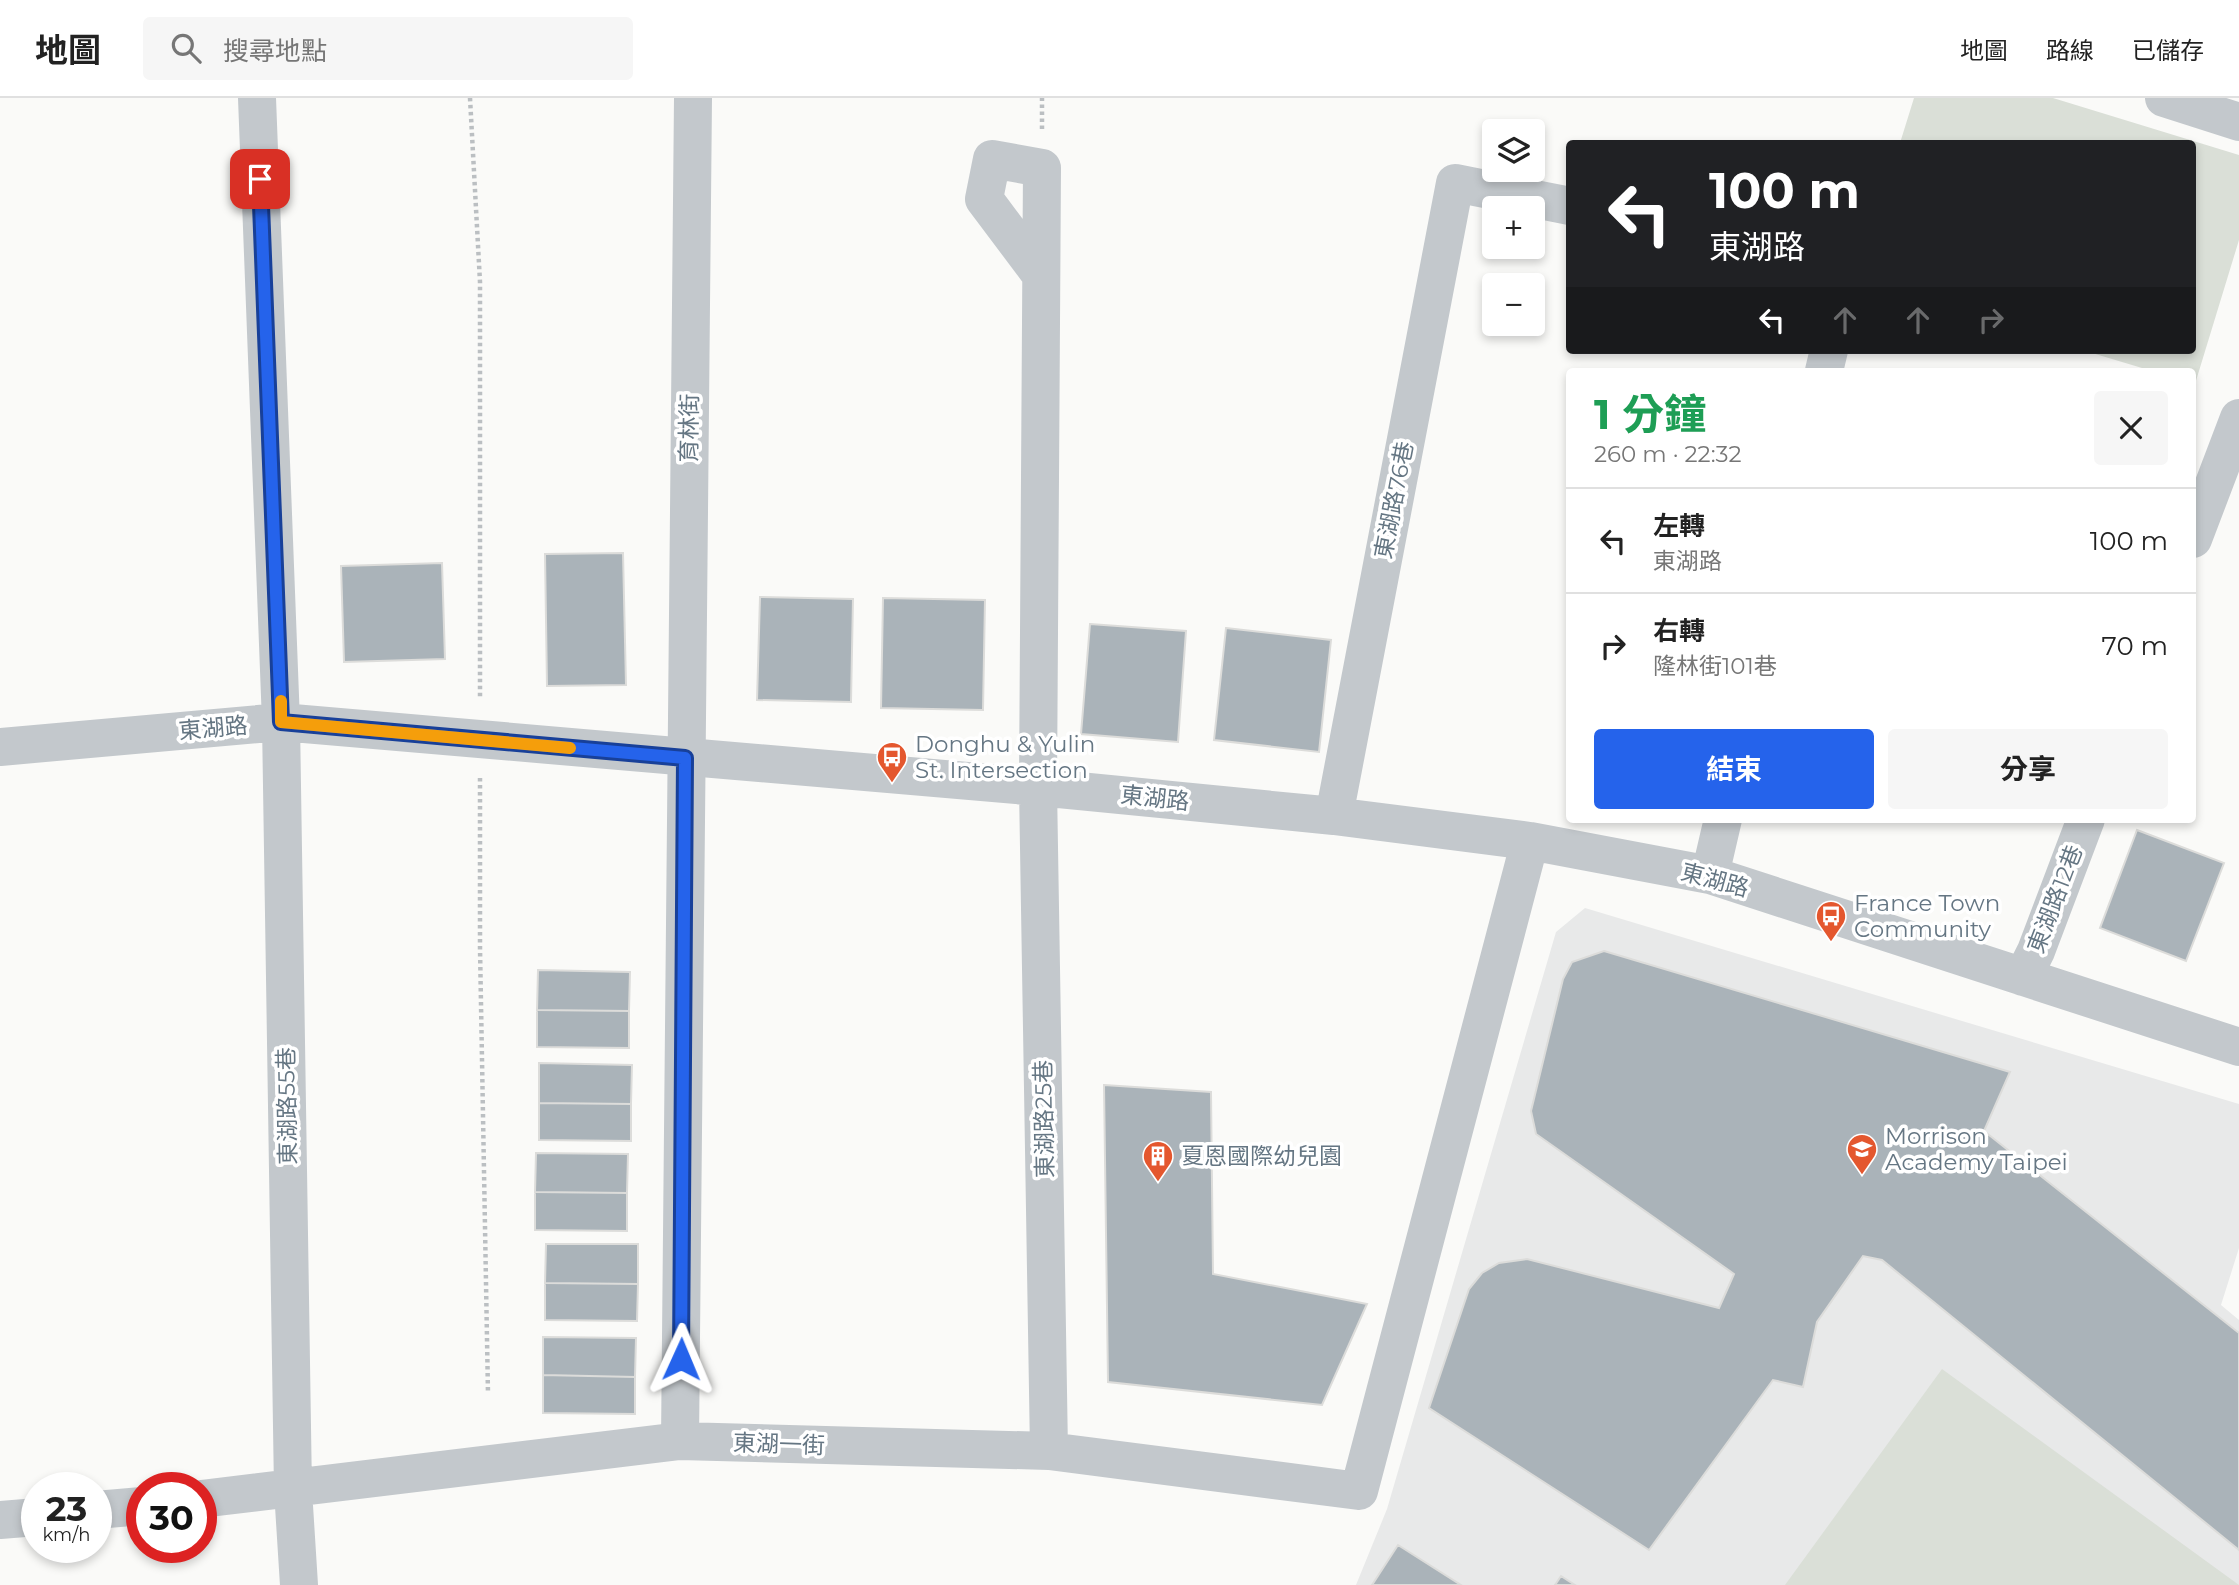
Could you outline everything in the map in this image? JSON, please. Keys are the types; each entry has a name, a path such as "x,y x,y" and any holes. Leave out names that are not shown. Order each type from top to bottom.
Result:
{"street":[{"name":"東湖路55巷","path":"257,98 281,722 293,1490 299,1585"},
{"name":"育林街","path":"680,1441 693,98"},
{"path":"2164,98 2239,122"},
{"name":"東湖路76巷","path":"1334,816 1455,183 1566,204"},
{"name":"東湖路25巷","path":"1041,275 1038,787 1049,1451"},
{"path":"2196,531 2239,418"},
{"name":"東湖路","path":"0,747 281,722 1038,787 1334,816 1530,842 1710,875 2239,1047"},
{"path":"1710,875 1722,823"},
{"name":"東湖路12巷","path":"2023,977 2036,951 2084,823"},
{"name":"東湖一街","path":"217,1497 680,1441 1049,1451 1359,1491 1530,842"},
{"path":"0,1520 21,1518"}],"shaded area":[{"path":"1914,98 2053,98 2190,140 1901,140"},
{"path":"2196,142 2239,155 2239,240 2196,381 2196,368 2142,368 2095,354 2196,354"},
{"name":"Morrison Academy Taipei","path":"1585,908 2239,1104 2239,1248 2221,1305 2239,1320 2239,1585 1356,1585 1387,1509 1556,932"},
{"path":"1942,1369 2239,1585 1785,1585"}],"building":[{"path":"623,553 626,685 547,686 545,554"},
{"path":"442,563 445,659 344,662 341,566"},
{"path":"760,597 853,599 851,702 757,700"},
{"path":"883,598 985,600 983,710 881,708"},
{"path":"1090,624 1186,631 1178,742 1081,734"},
{"path":"1226,628 1331,640 1319,752 1214,740"},
{"path":"2137,830 2224,863 2186,961 2100,928"},
{"path":"1604,951 2010,1072 1984,1131 2239,1333 2239,1550 1882,1260 1863,1256 1817,1322 1803,1387 1773,1380 1649,1550 1429,1408 1469,1289 1482,1273 1499,1263 1527,1259 1719,1308 1734,1274 1536,1134 1531,1111 1563,979 1572,962"},
{"path":"538,970 630,972 629,1011 537,1010"},
{"path":"537,1010 629,1011 629,1048 537,1047"},
{"path":"539,1063 632,1065 631,1104 539,1103"},
{"name":"夏恩國際幼兒園","path":"1104,1085 1211,1092 1213,1274 1367,1304 1322,1405 1108,1382"},
{"path":"539,1103 631,1104 631,1141 539,1140"},
{"path":"536,1153 628,1154 627,1193 535,1192"},
{"path":"535,1192 627,1193 627,1231 535,1230"},
{"path":"546,1244 638,1244 638,1284 545,1283"},
{"path":"545,1283 638,1284 637,1321 545,1320"},
{"path":"543,1337 636,1338 635,1377 543,1375"},
{"path":"543,1375 635,1377 635,1414 543,1413"},
{"path":"1398,1545 1461,1585 1372,1585"},
{"path":"1561,1576 1575,1585 1555,1585"}],"slow traffic":[{"path":"281,701 281,722 570,748"}],"place":[{"name":"Donghu & Yulin St. Intersection","path":"892,784"},
{"name":"France Town Community","path":"1831,943"},
{"name":"Morrison Academy Taipei","path":"1862,1176"},
{"name":"夏恩國際幼兒園","path":"1158,1183"}],"route":[{"path":"260,179 281,722 685,758 681,1359"}]}
